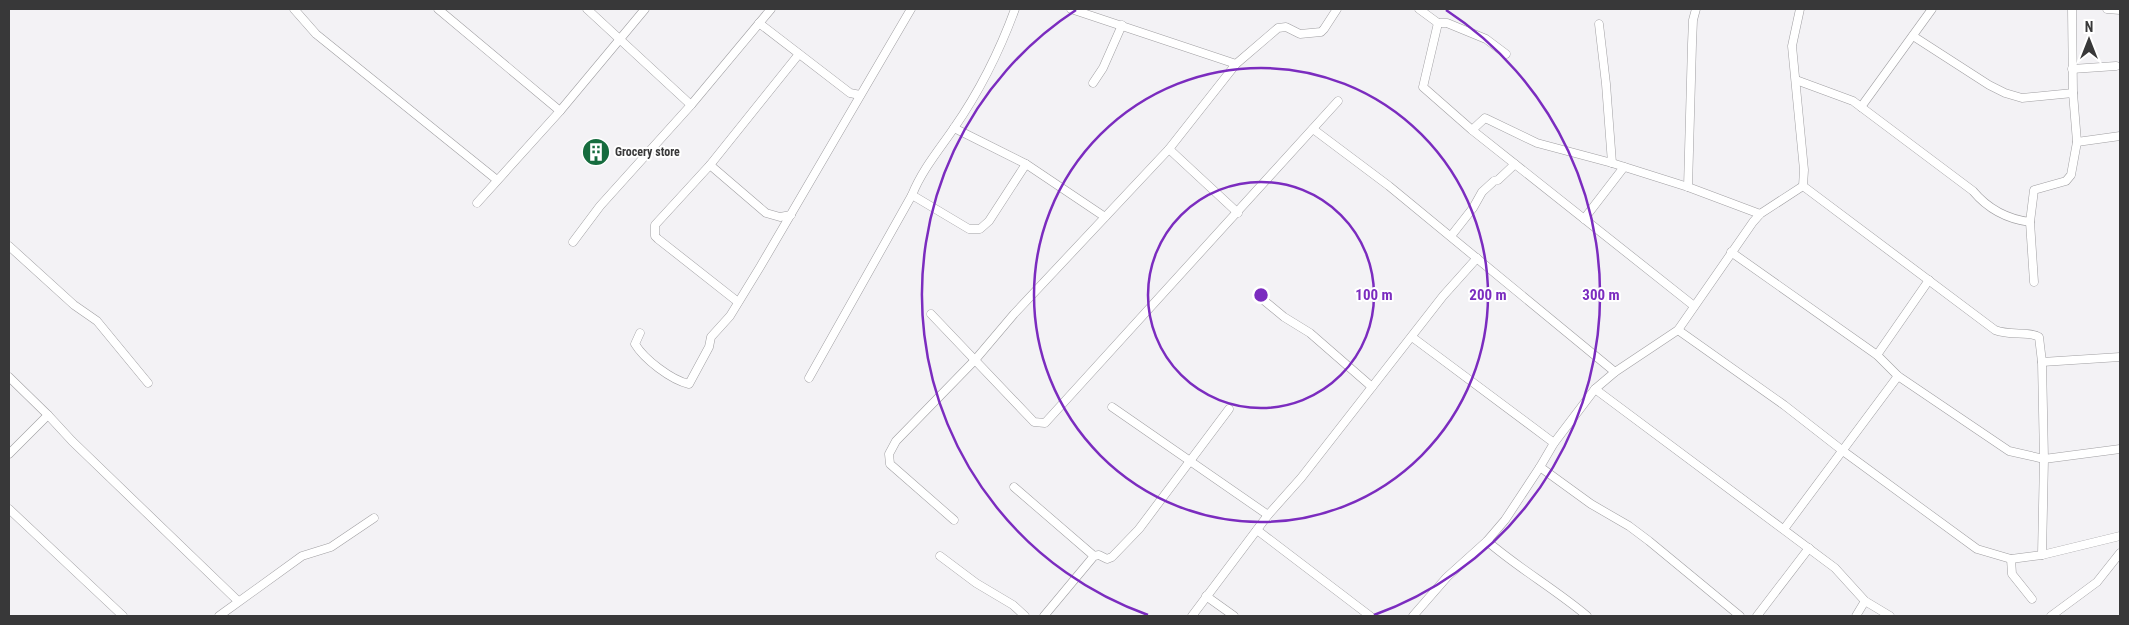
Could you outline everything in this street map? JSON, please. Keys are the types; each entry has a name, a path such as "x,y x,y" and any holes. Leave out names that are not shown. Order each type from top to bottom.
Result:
{"street":[{"path":"294,9 316,34 497,180"},
{"path":"438,9 560,111"},
{"path":"587,9 692,106"},
{"path":"477,203 560,111 646,9"},
{"path":"573,242 600,206 692,106 771,9"},
{"path":"809,378 912,196 918,180 954,128 995,55 1015,9"},
{"path":"1071,9 1122,24 1236,64"},
{"path":"954,520 890,464 889,454 896,441 975,360 1014,314 1169,149 1236,64 1278,28 1286,27 1300,34 1320,32 1336,9"},
{"path":"1420,9 1438,23 1447,23 1486,39 1506,54"},
{"path":"1688,187 1693,20 1696,9"},
{"path":"1800,9 1792,46 1804,170 1803,186"},
{"path":"1861,107 1932,9"},
{"path":"2034,282 2030,222 2034,190 2066,181 2069,178 2077,142 2072,70 2072,9"},
{"path":"2107,9 2120,10"},
{"path":"640,333 635,344 640,352 651,363 689,384 709,347 711,337 730,316 844,126 909,10"},
{"path":"759,23 850,93 860,95"},
{"path":"1438,23 1423,87 1472,130 1694,306"},
{"path":"1094,83 1103,68 1122,24"},
{"path":"1599,24 1612,163"},
{"path":"1913,36 1989,85 2005,93 2022,98 2073,93"},
{"path":"738,302 715,286 655,236 655,225 710,165 800,54"},
{"path":"2072,70 2116,66"},
{"path":"1796,80 1844,96 1973,191 1984,204 2012,219 2030,222"},
{"path":"931,314 1034,422 1045,423 1338,101"},
{"path":"1472,130 1485,118 1537,143 1612,163 1688,187 1760,214"},
{"path":"954,128 1026,164 1105,217"},
{"path":"1313,129 1389,186 1615,372"},
{"path":"2077,142 2120,136"},
{"path":"1169,149 1238,213"},
{"path":"912,196 969,230 980,229 989,221 1026,164"},
{"path":"1451,236 1474,208 1482,192 1515,164"},
{"path":"710,165 766,213 780,217 791,215"},
{"path":"1584,219 1624,167"},
{"path":"1417,615 1447,577 1486,541 1505,520 1554,443 1595,389 1615,372 1678,330 1731,252 1760,214 1803,186"},
{"path":"1803,186 1995,330 2016,335 2035,334 2040,341 2044,459 2042,555"},
{"path":"9,246 74,306 97,321 148,383"},
{"path":"1731,252 1877,355 1898,376 1993,442 2018,454 2044,459 2120,449"},
{"path":"1192,616 1256,530 1301,478 1443,296 1477,258"},
{"path":"1877,355 1929,280"},
{"path":"1261,298 1310,333 1372,387"},
{"path":"1678,330 1784,405 1968,545 2011,559 2042,555 2120,536"},
{"path":"1412,337 1554,443"},
{"path":"2042,362 2120,357"},
{"path":"1784,529 1898,376"},
{"path":"9,377 72,441 238,601"},
{"path":"1595,389 1835,568 1865,601 1890,616"},
{"path":"1112,407 1188,462 1268,515"},
{"path":"1044,616 1094,556 1099,555 1107,559 1112,557 1139,529 1229,409"},
{"path":"9,454 48,415"},
{"path":"1540,467 1591,504 1642,536 1740,616"},
{"path":"1014,487 1094,556"},
{"path":"9,508 123,616"},
{"path":"219,616 302,556 332,547 374,518"},
{"path":"1256,530 1370,616"},
{"path":"1486,541 1507,560 1587,616"},
{"path":"1757,616 1809,548"},
{"path":"2052,616 2097,582 2120,553"},
{"path":"940,556 976,583 1013,605 1025,616"},
{"path":"2011,559 2012,574 2032,599"},
{"path":"1206,596 1234,616"},
{"path":"1856,616 1865,601"}],"place":[{"name":"Grocery store","path":"596,152"}]}
